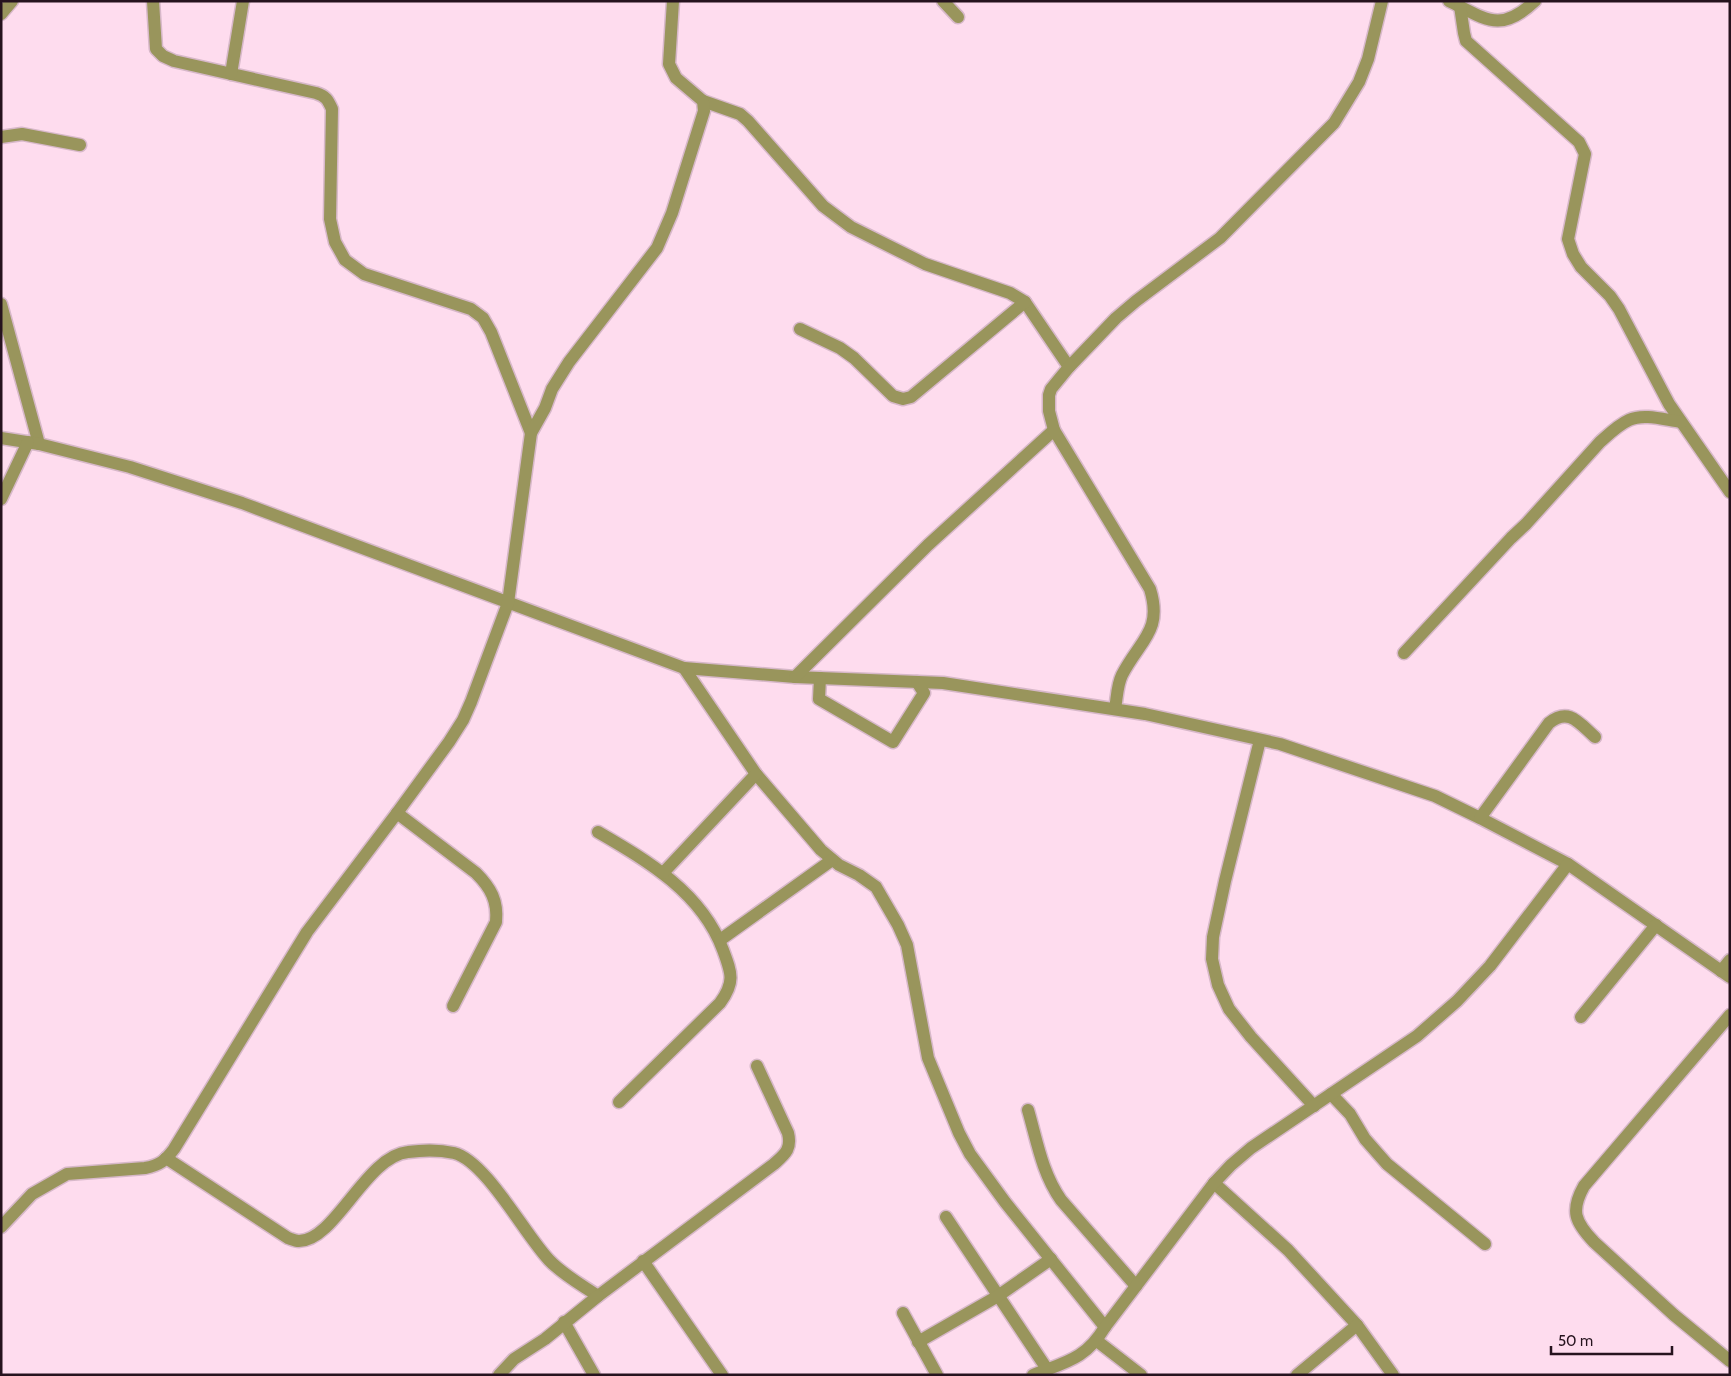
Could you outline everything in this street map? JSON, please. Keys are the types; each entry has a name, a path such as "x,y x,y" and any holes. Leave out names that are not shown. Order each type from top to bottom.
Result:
{"street":[{"path":"1,14 12,1"},
{"path":"153,1 156,49 163,56 174,61 325,96 332,109 330,219 335,242 345,260 364,274 471,309 483,318 500,352 531,432"},
{"path":"231,74 243,1"},
{"path":"673,1 669,64 676,78 703,102 740,114 823,206 851,227 925,264 1010,293 1025,302 1069,366"},
{"path":"943,1 958,17"},
{"path":"1115,709 1122,676 1152,626 1155,614 1154,602 1150,589 1054,430 1049,411 1048,395 1069,366 1116,318 1220,238 1334,123 1359,82 1368,59 1382,1"},
{"path":"1454,4 1484,19 1497,22 1512,19 1535,1"},
{"path":"1454,4 1466,41 1579,142 1585,154 1568,238 1573,254 1581,267 1610,296 1681,422 1730,492"},
{"path":"1,1227 32,1194 67,1174 145,1168 158,1165 166,1158 174,1149 307,932 398,813 463,720 508,603 531,432 545,408 552,389 569,362 657,248 672,213 704,111 703,102"},
{"path":"1,137 22,134 80,145"},
{"path":"800,329 840,348 854,358 894,396 903,399 911,397 1025,302"},
{"path":"1,304 34,443 1,499"},
{"path":"1404,653 1613,430 1630,419 1650,417 1681,422"},
{"path":"795,678 928,545 1054,430"},
{"path":"1,438 34,443 130,467 242,503 684,668 795,678 943,683 1146,714 1280,744 1435,796 1568,864 1726,974 1730,960"},
{"path":"684,668 756,774 821,850 839,865 859,875 876,888 892,913 907,945 928,1058 959,1133 970,1154 986,1178 1106,1327"},
{"path":"820,678 819,699 893,742 924,693 917,682"},
{"path":"1480,818 1548,723 1555,717 1571,716 1595,737"},
{"path":"1260,740 1223,890 1213,936 1212,959 1218,985 1229,1009 1251,1037 1314,1106"},
{"path":"663,873 756,774"},
{"path":"398,813 476,873 487,884 494,896 497,910 496,922 453,1006"},
{"path":"598,832 631,851 663,873 697,906 720,940 729,964 731,977 730,990 720,1003 619,1102"},
{"path":"720,940 832,860"},
{"path":"946,1217 998,1296 1038,1373 1072,1359 1086,1351 1097,1341 1214,1183 1231,1165 1251,1148 1416,1036 1457,1001 1490,966 1568,864"},
{"path":"1581,1018 1656,925"},
{"path":"1730,1016 1584,1186 1577,1200 1576,1217 1583,1231 1594,1242 1674,1314 1730,1361"},
{"path":"499,1375 514,1359 545,1338 785,1154 790,1143 788,1133 757,1066"},
{"path":"1331,1094 1350,1114 1365,1139 1386,1164 1485,1244"},
{"path":"1028,1110 1046,1173 1052,1187 1061,1200 1136,1286"},
{"path":"166,1158 288,1238 298,1241 309,1239 322,1231 378,1168 393,1157 406,1152 455,1153 483,1172 550,1262 598,1296"},
{"path":"1214,1183 1288,1250 1357,1325 1393,1375"},
{"path":"918,1342 998,1296 1051,1259"},
{"path":"643,1261 722,1375"},
{"path":"903,1313 937,1375"},
{"path":"564,1322 594,1375"},
{"path":"1297,1375 1357,1325"},
{"path":"1097,1341 1140,1375"}]}
